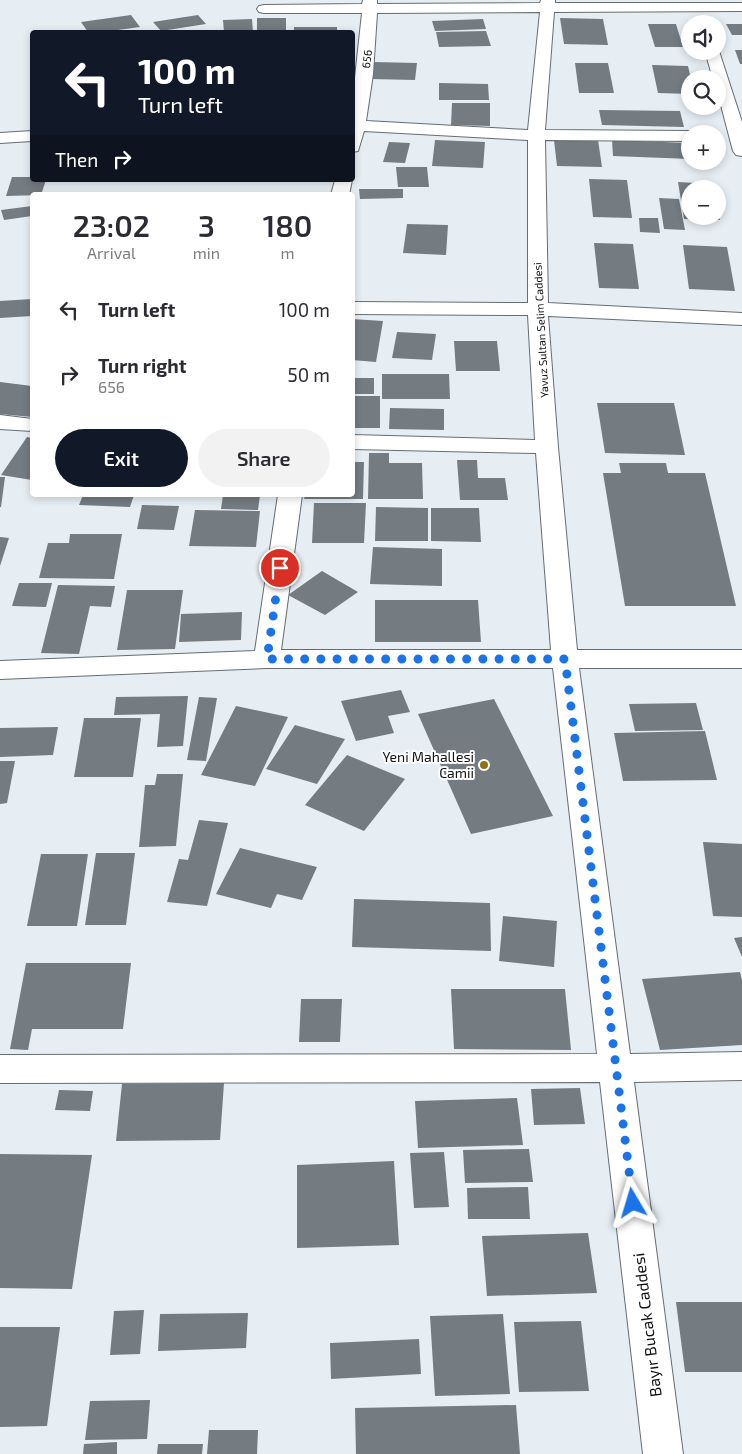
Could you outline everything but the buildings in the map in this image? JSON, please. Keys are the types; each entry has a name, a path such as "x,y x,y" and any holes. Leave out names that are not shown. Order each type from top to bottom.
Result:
{"street":[{"path":"264,9 369,4 700,3 742,7"},
{"name":"656","path":"356,125 369,42 369,4"},
{"name":"Yavuz Sultan Selim Caddesi","path":"548,4 536,135 538,309 547,447 565,659"},
{"path":"719,60 727,71 741,141 726,138"},
{"path":"356,125 536,135 681,136"},
{"path":"0,138 30,136"},
{"path":"355,308 538,309 742,319"},
{"path":"0,422 30,426"},
{"path":"355,442 547,447"},
{"path":"267,659 290,497"},
{"path":"0,670 267,659 742,659"},
{"name":"Bayır Bucak Caddesi","path":"565,659 663,1454"},
{"path":"0,1069 742,1066"}],"place":[{"name":"Yeni Mahallesi Camii","path":"484,765"}],"route":[{"path":"280,568 267,659 565,659 633,1203"}]}
